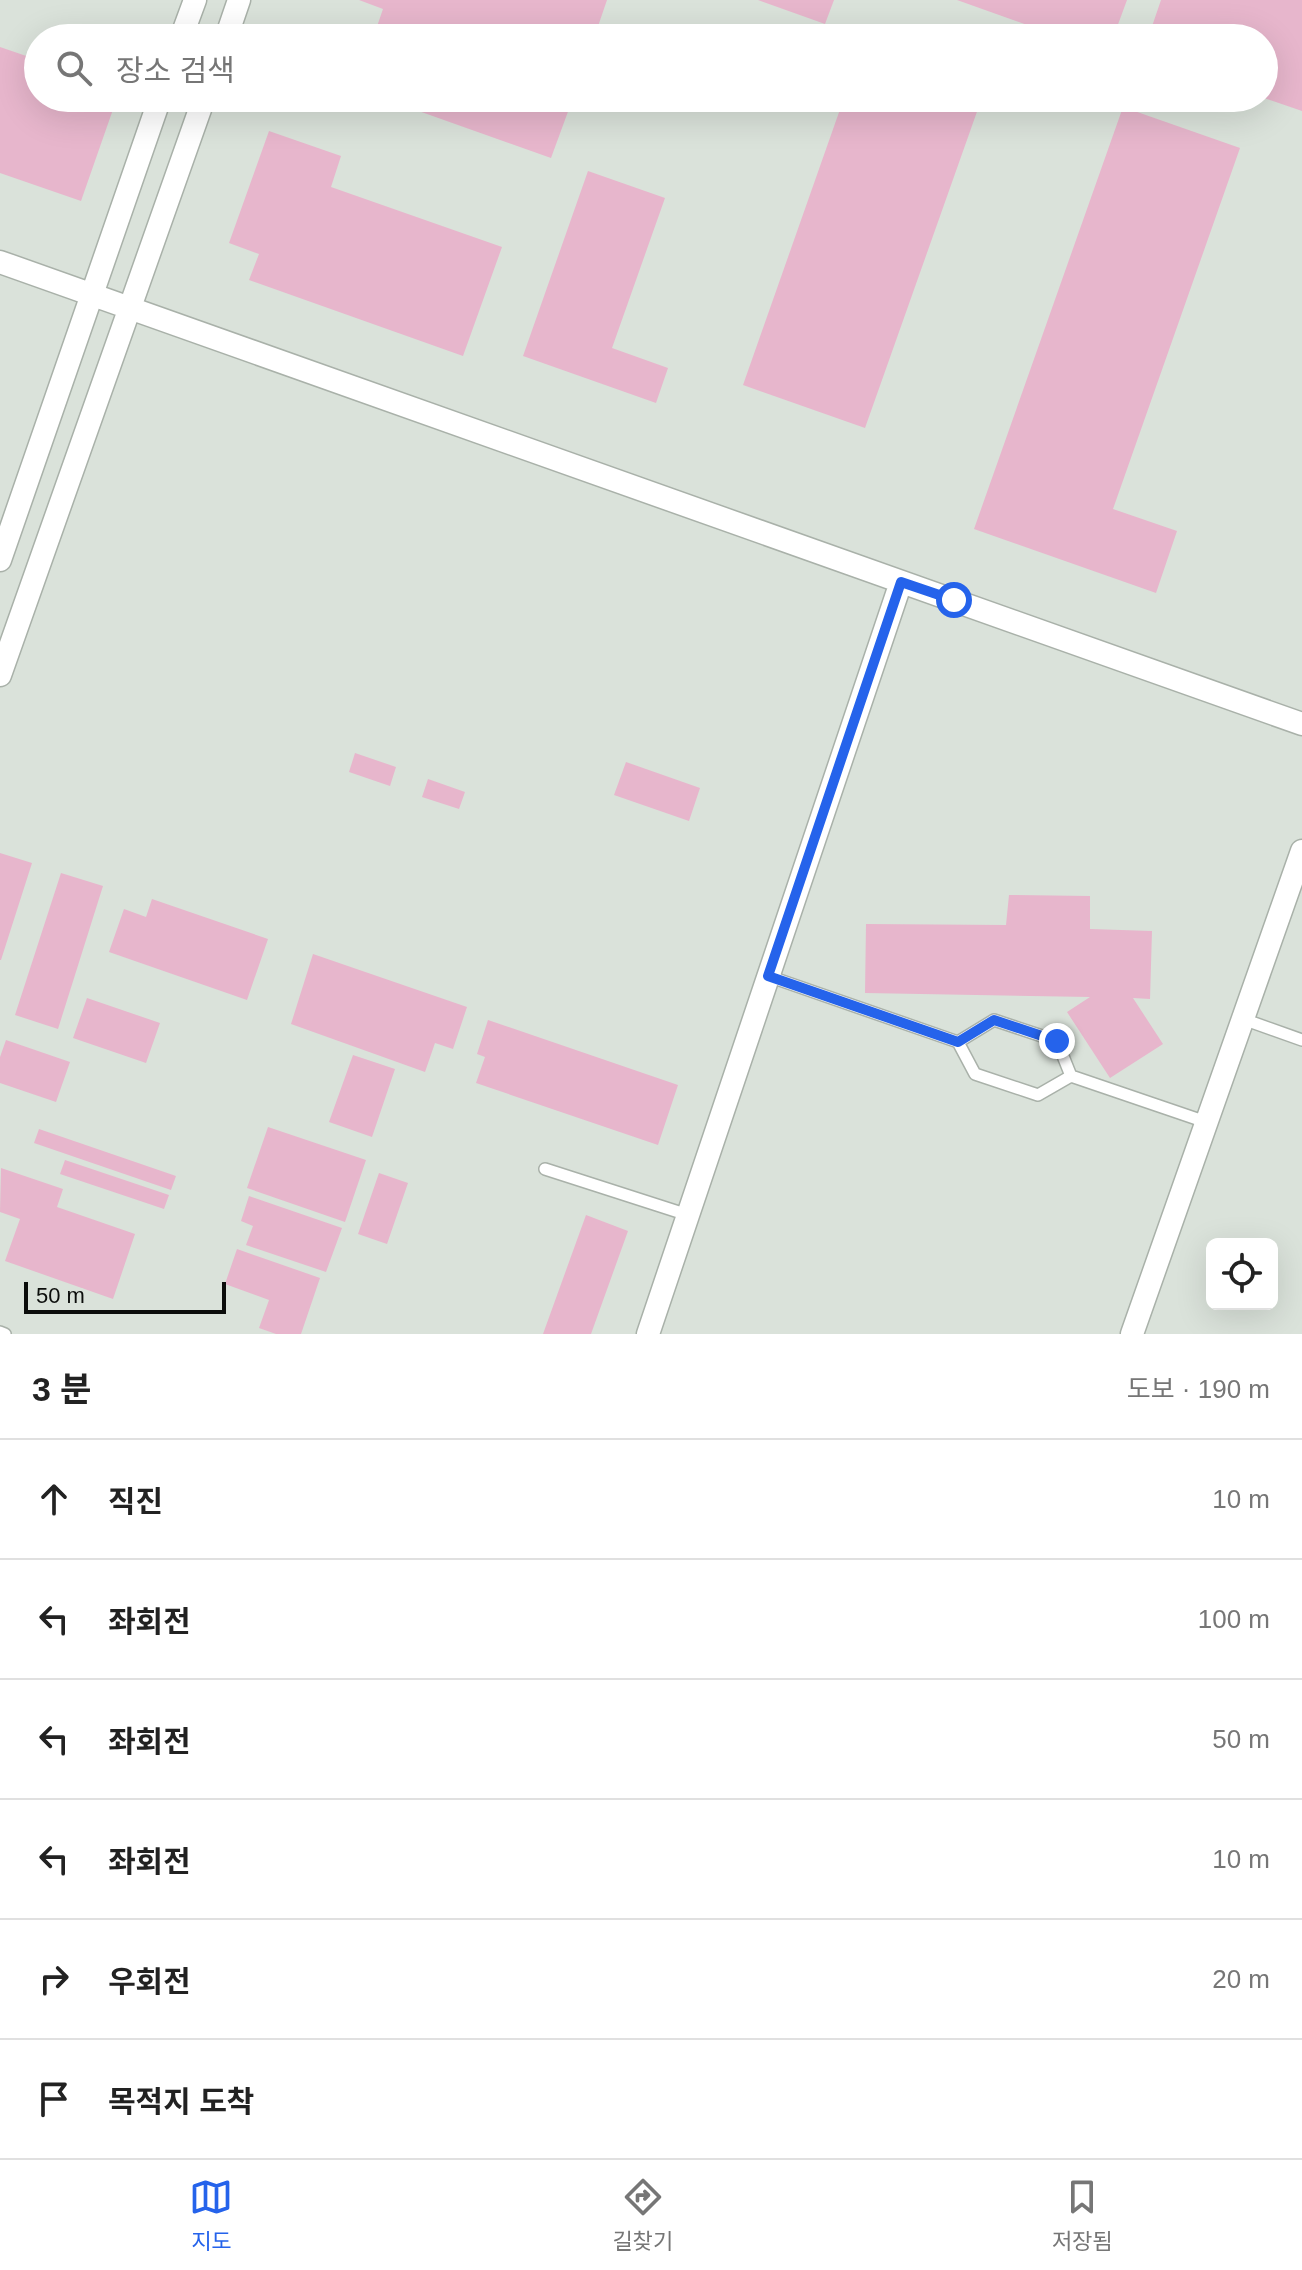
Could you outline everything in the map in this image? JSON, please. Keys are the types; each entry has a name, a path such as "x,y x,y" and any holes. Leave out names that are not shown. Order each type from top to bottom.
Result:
{"street":[{"path":"186,24 195,0"},
{"path":"231,24 239,0"},
{"path":"0,560 155,112"},
{"path":"0,675 199,112"},
{"path":"0,262 1302,724"},
{"path":"648,1334 901,582"},
{"path":"1132,1334 1302,851"}],"lane":[{"path":"768,976 958,1042 975,1074 1038,1095 1071,1076 1206,1122"},
{"path":"1243,1019 1302,1040"},
{"path":"958,1042 994,1020 1057,1041 1071,1076"},
{"path":"545,1169 688,1215"}],"building":[{"path":"359,0 607,0 599,24 378,24 383,9"},
{"path":"758,0 834,0 825,24"},
{"path":"957,0 1127,0 1118,24 1025,24"},
{"path":"1161,0 1302,0 1302,111 1278,103 1278,24 1153,24"},
{"path":"0,47 24,55 24,112 112,112 81,201 0,173"},
{"path":"421,112 568,112 551,158"},
{"path":"839,112 977,112 865,428 743,385"},
{"path":"1121,112 1137,112 1240,148 1113,509 1177,531 1156,593 974,529"},
{"path":"269,131 341,156 331,187 502,247 463,356 249,280 259,254 229,243"},
{"path":"588,171 665,198 612,348 668,368 656,403 523,356"},
{"path":"355,753 396,767 390,786 349,772"},
{"path":"626,762 700,788 689,821 614,795"},
{"path":"428,779 465,792 459,809 422,797"},
{"path":"0,853 32,863 1,960 0,960"},
{"path":"61,873 103,886 58,1029 15,1015"},
{"path":"1009,895 1090,896 1090,929 1152,931 1150,999 1133,998 1163,1044 1110,1078 1067,1012 1090,997 865,993 866,924 1006,925"},
{"path":"152,899 268,939 247,1000 109,952 124,909 146,917"},
{"path":"313,954 467,1007 453,1049 435,1043 425,1072 291,1024"},
{"path":"87,998 160,1023 146,1063 73,1038"},
{"path":"488,1020 678,1085 658,1145 476,1083 485,1057 477,1054"},
{"path":"6,1040 70,1062 56,1102 0,1083 0,1057"},
{"path":"353,1055 395,1069 372,1137 329,1122"},
{"path":"268,1127 366,1160 345,1222 247,1188"},
{"path":"39,1129 176,1176 171,1190 34,1143"},
{"path":"65,1160 169,1195 164,1209 60,1174"},
{"path":"1,1168 63,1189 57,1207 135,1234 113,1299 5,1261 20,1219 0,1212"},
{"path":"379,1173 408,1183 387,1244 358,1234"},
{"path":"249,1196 342,1228 326,1272 246,1245 253,1226 241,1221"},
{"path":"586,1215 628,1231 591,1334 543,1334"},
{"path":"237,1249 320,1278 301,1334 276,1334 259,1328 269,1300 225,1284"}],"route":[{"path":"954,600 901,582 768,976 958,1042 994,1020 1057,1041"}]}
